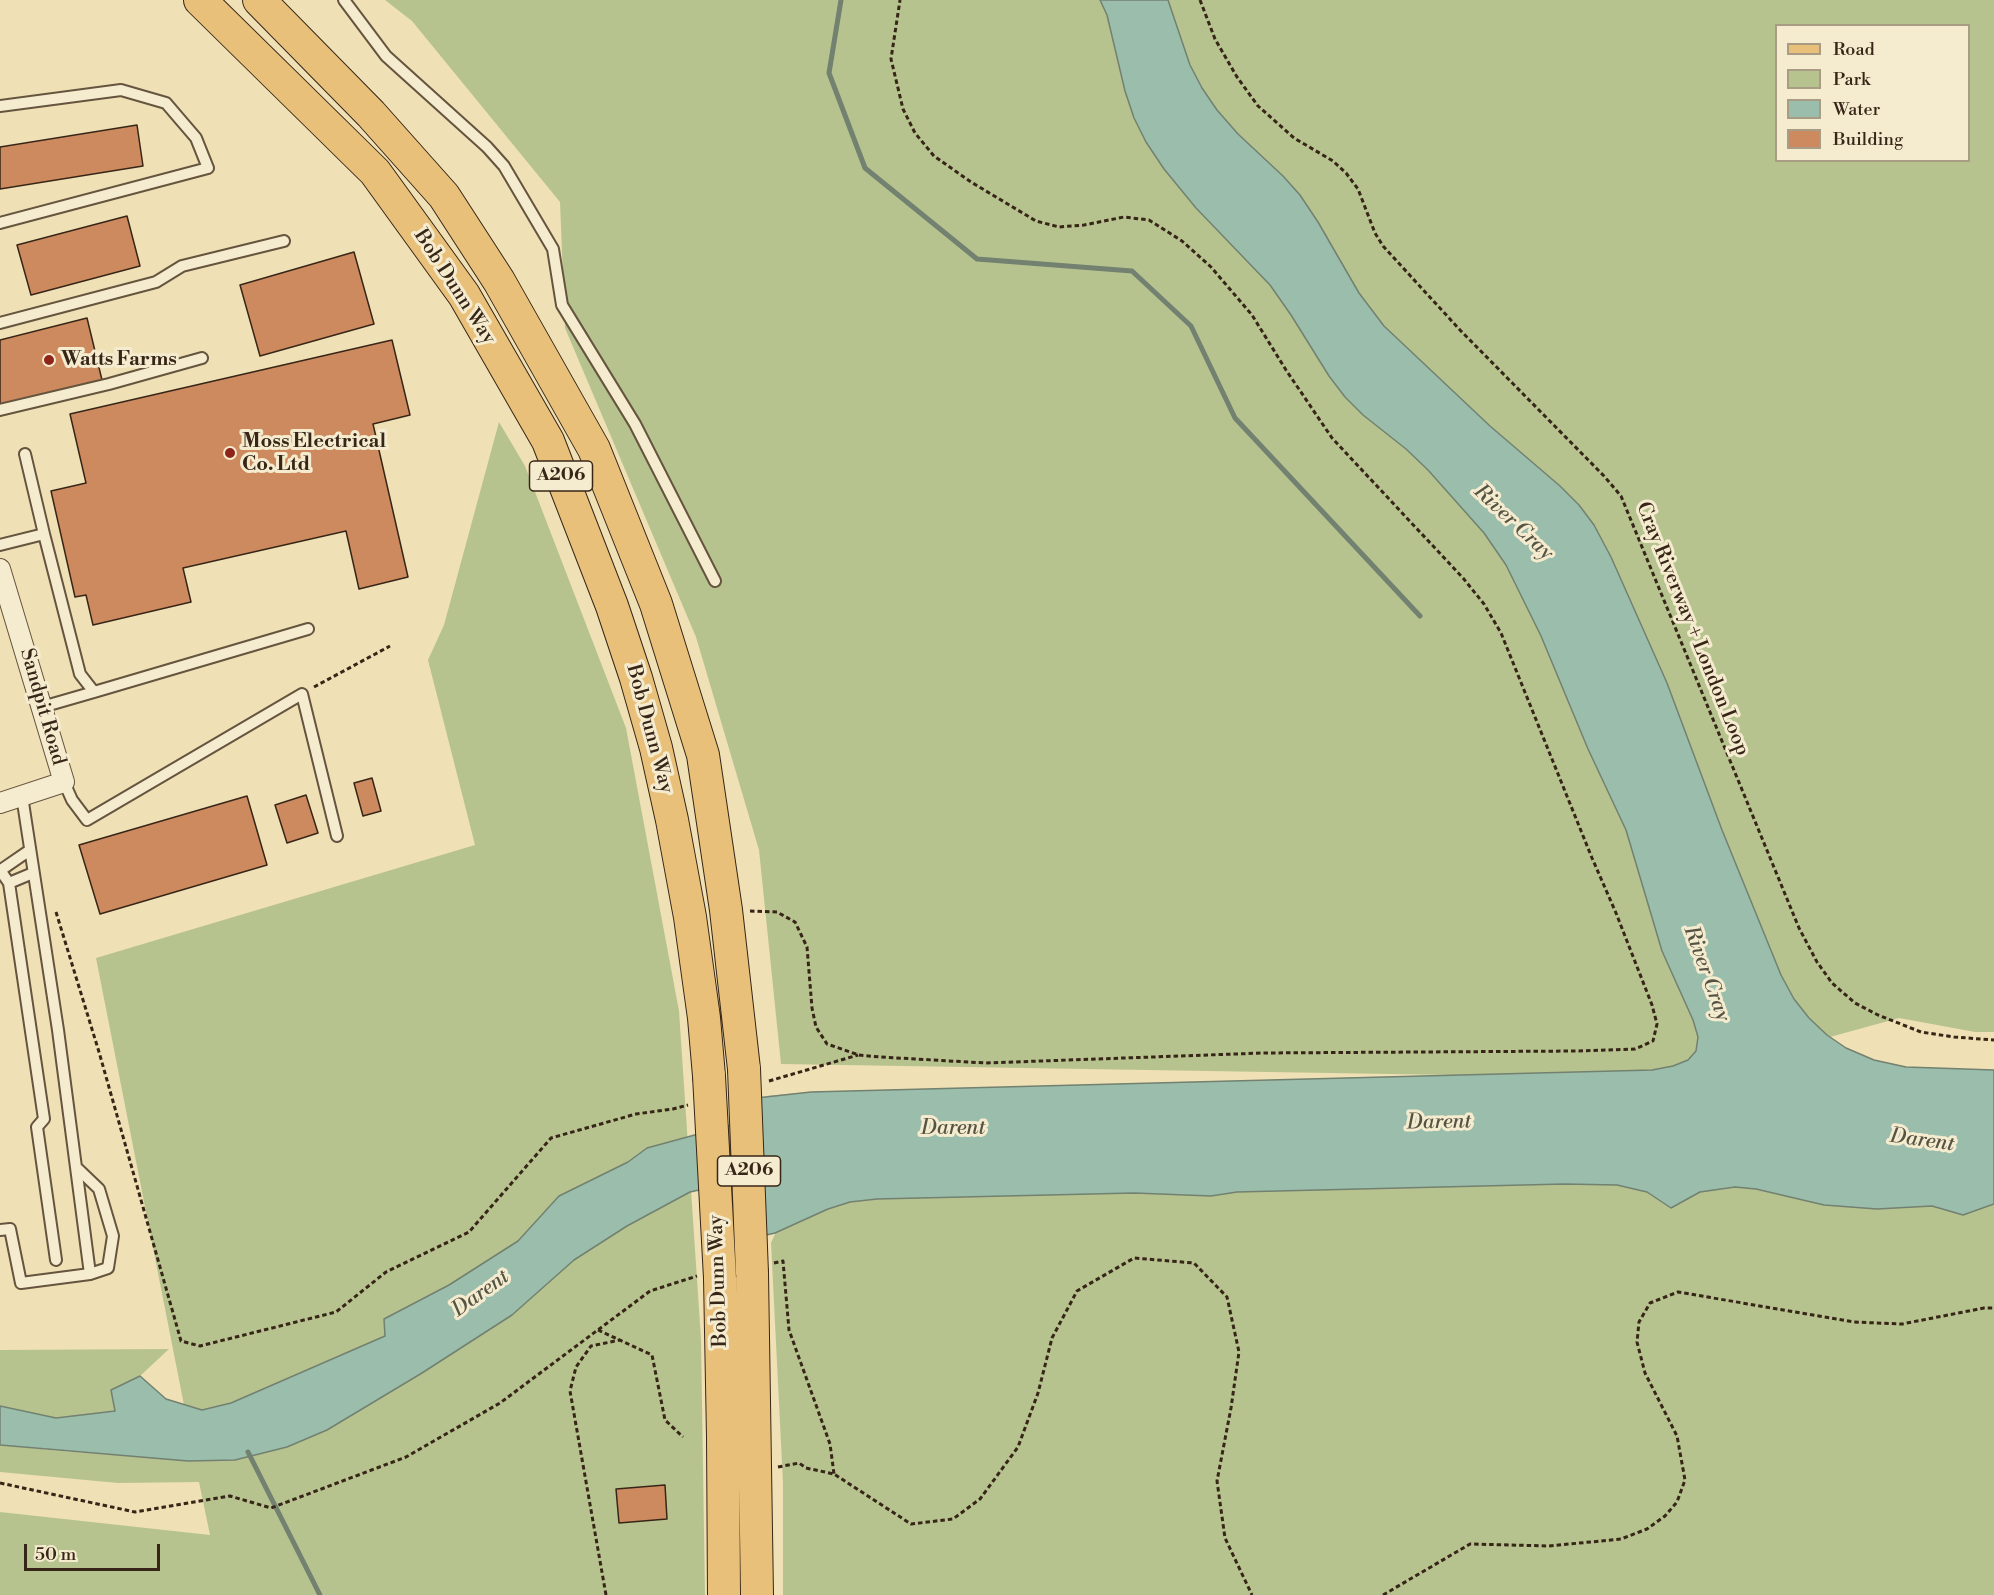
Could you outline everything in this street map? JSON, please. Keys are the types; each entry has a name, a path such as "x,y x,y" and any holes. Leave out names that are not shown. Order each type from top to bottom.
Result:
{"main road":[{"name":"Bob Dunn Way","path":"200,0 375,172 464,295 548,441 612,606 636,678 656,748 672,820 700,986 702,1089 720,1278 724,1595"},
{"name":"Bob Dunn Way","path":"259,0 371,114 444,196 499,280 594,450 656,604 703,755 752,1076 752,1273 757,1595"}],"street":[{"name":"Sandpit Road","path":"0,569 64,782 0,803"}],"lane":[{"path":"344,0 386,56 487,147 504,166 553,249 562,305 635,424 715,581"},
{"path":"0,105 121,90 166,103 196,138 208,168 0,223"},
{"path":"0,322 156,282 182,266 284,241"},
{"path":"0,410 109,384 202,358"},
{"path":"25,454 81,674 94,692"},
{"path":"0,545 44,534"},
{"path":"42,707 308,629"},
{"path":"64,782 72,800 87,820 302,694 337,836"},
{"path":"22,796 58,1030 90,1274"},
{"path":"30,850 1,870 9,883 44,1119 37,1127 56,1260"},
{"path":"9,883 33,873"},
{"path":"0,1230 10,1229 21,1283 90,1274 108,1268 113,1236 99,1189 76,1168"}],"path":[{"path":"752,1076 859,1055 986,1063 1263,1053 1635,1049 1653,1041 1657,1024 1621,924 1501,633 1484,604 1332,438 1252,315 1211,267 1182,241 1149,220 1124,217 1084,225 1059,227 1036,221 971,182 934,156 915,133 903,109 891,59 900,0"},
{"name":"Cray Riverway + London Loop","path":"1200,0 1215,39 1237,77 1258,106 1294,138 1333,161 1346,172 1358,189 1375,233 1383,246 1460,330 1621,496 1799,928 1817,962 1832,983 1855,1003 1878,1016 1921,1032 1994,1040"},
{"path":"302,694 390,646"},
{"path":"55,909 99,1052 181,1341 200,1346 336,1312 386,1272 469,1232 551,1138 636,1114 673,1109 702,1089"},
{"path":"742,911 777,912 795,922 807,947 812,1008 816,1027 827,1044 859,1055"},
{"path":"772,1468 799,1462 806,1468 834,1474 911,1524 953,1519 980,1499 1018,1447 1038,1393 1052,1338 1077,1291 1134,1258 1194,1263 1227,1297 1239,1352 1232,1408 1217,1481 1225,1538 1252,1595"},
{"path":"783,1261 789,1330 830,1444 834,1474"},
{"path":"0,1483 135,1512 230,1496 271,1508 406,1457 500,1403 650,1291"},
{"path":"1383,1595 1470,1544 1549,1546 1621,1539 1647,1529 1665,1516 1677,1502 1685,1480 1677,1436 1645,1373 1637,1342 1639,1322 1650,1303 1678,1292 1854,1322 1902,1324 1994,1308"},
{"path":"598,1330 652,1355 665,1420 683,1437"},
{"path":"606,1595 570,1390 576,1367 591,1346 620,1340"}],"green space":[{"path":"385,0 1994,0 1994,1032 1975,1032 1899,1018 1830,1037 1846,1048 1874,1060 1906,1067 1994,1070 1994,1595 783,1595 783,1483 771,1243 775,1234 767,1096 811,1092 1451,1075 781,1064 759,850 696,637 565,328 560,202 412,21"},
{"path":"499,422 525,466 626,728 679,1011 701,1339 705,1595 0,1595 0,1512 210,1535 199,1482 118,1483 0,1472 0,1445 195,1461 96,958 475,845 428,660 444,625"},
{"path":"169,1349 140,1376 111,1390 116,1411 56,1418 0,1406 0,1350"}],"water":[{"path":"1100,0 1168,0 1190,65 1202,88 1238,134 1300,195 1359,293 1384,326 1490,426 1560,486 1579,505 1594,525 1611,557 1667,683 1722,830 1781,975 1794,999 1827,1035 1846,1048 1874,1060 1906,1067 1994,1070 1994,1204 1963,1215 1932,1206 1877,1209 1824,1205 1756,1189 1735,1187 1700,1192 1671,1208 1647,1192 1617,1185 1564,1184 1237,1192 1211,1196 1134,1193 877,1199 850,1202 828,1209 775,1233 762,1236 759,1177 690,1192 627,1226 574,1260 512,1315 327,1430 287,1447 235,1460 188,1461 0,1445 0,1406 56,1418 115,1411 111,1390 140,1376 166,1399 202,1410 231,1403 385,1336 384,1319 449,1285 518,1241 559,1196 628,1162 647,1148 757,1118 756,1098 811,1092 1652,1070 1688,1060 1696,1051 1698,1037 1693,1020 1662,951 1626,830 1588,749 1541,636 1506,565 1484,533 1428,470 1345,397 1270,285 1196,208 1164,169 1146,142 1134,118 1125,91 1107,15"}],"building":[{"path":"137,125 143,166 0,189 0,147"},
{"path":"127,216 140,266 31,295 17,245"},
{"path":"354,252 374,324 260,356 240,285"},
{"name":"Watts Farms","path":"87,318 102,380 0,406 0,340"},
{"name":"Moss Electrical Co. Ltd","path":"392,340 410,415 373,424 408,577 359,589 346,531 183,568 191,602 93,625 86,595 75,597 51,491 86,483 70,414"},
{"path":"372,778 381,811 363,816 354,783"},
{"path":"306,795 318,833 287,843 275,805"},
{"path":"247,796 267,865 100,914 79,845"},
{"path":"665,1485 667,1519 619,1523 616,1489"}],"waterway":[{"path":"841,0 829,73 865,168 977,259 1132,271 1191,326 1235,418 1420,616"},
{"path":"248,1452 320,1595"}],"place":[{"name":"Watts Farms","path":"49,360"},
{"name":"Moss Electrical Co. Ltd","path":"230,453"}],"water label":[{"name":"River Cray","path":"1513,523"},
{"name":"River Cray","path":"1706,974"},
{"name":"Darent","path":"1439,1123"},
{"name":"Darent","path":"953,1129"},
{"name":"Darent","path":"1922,1141"},
{"name":"Darent","path":"481,1294"}]}
